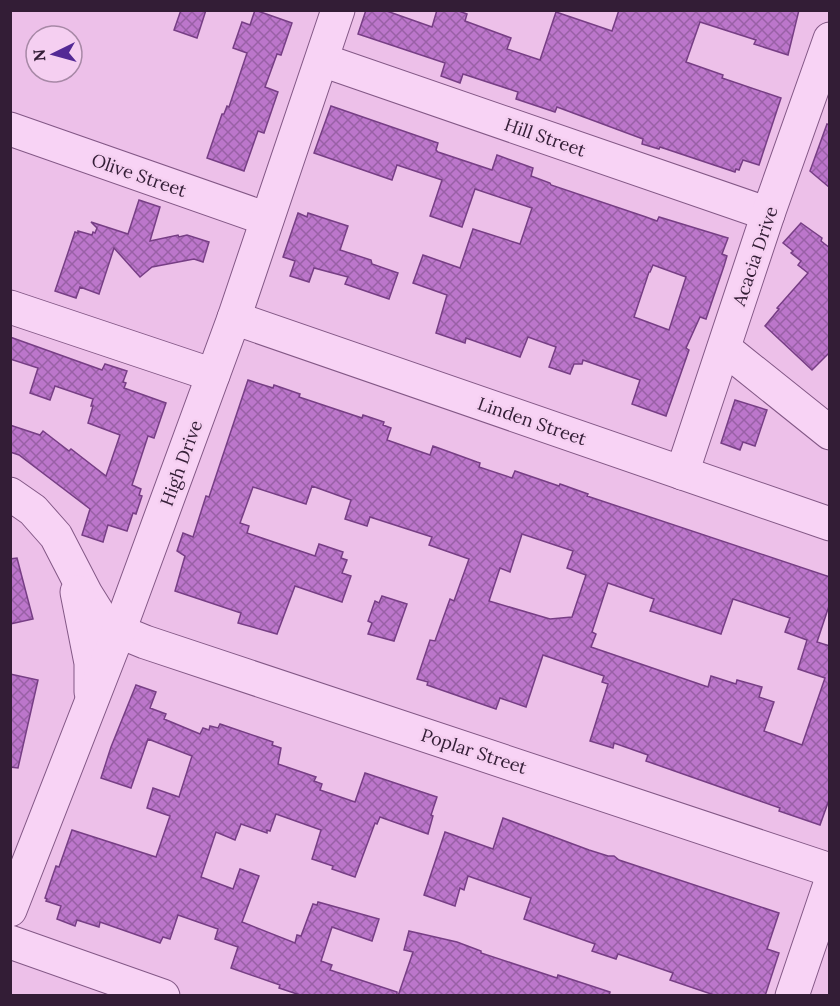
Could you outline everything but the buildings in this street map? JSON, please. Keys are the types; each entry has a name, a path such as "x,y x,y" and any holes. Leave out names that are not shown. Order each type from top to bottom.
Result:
{"street":[{"name":"High Drive","path":"10,910 119,631 234,318 338,10"},
{"name":"Acacia Drive","path":"682,473 768,214 830,39"},
{"name":"Hill Street","path":"322,60 768,214"},
{"name":"Olive Street","path":"10,129 267,219"},
{"path":"10,307 213,375"},
{"name":"Linden Street","path":"234,318 830,524"},
{"path":"724,348 830,433"},
{"path":"10,494 33,510 56,536 73,570 91,663 91,703"},
{"name":"Poplar Street","path":"73,570 106,626 145,642 830,870"},
{"path":"792,996 830,884"},
{"path":"10,942 163,996"}]}
